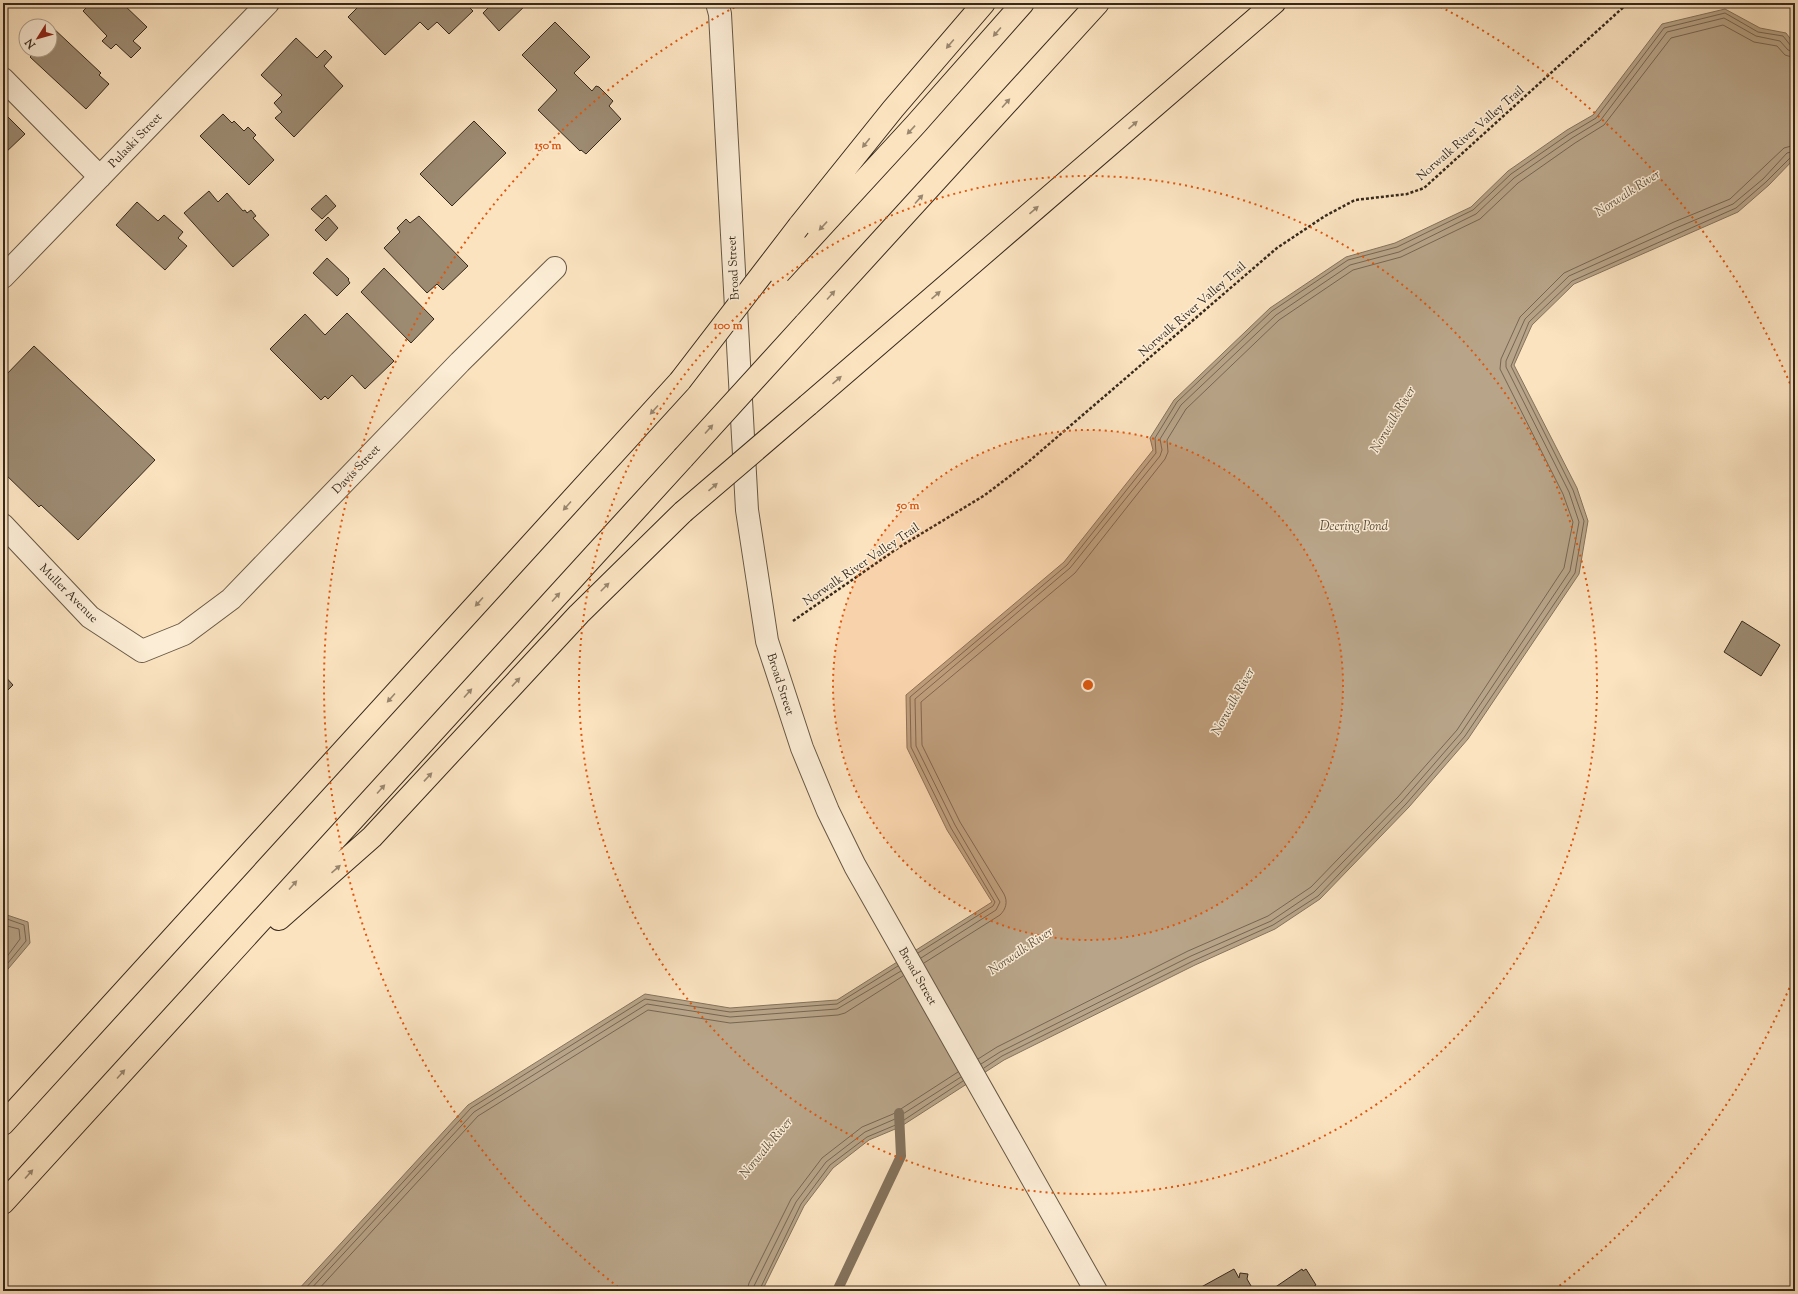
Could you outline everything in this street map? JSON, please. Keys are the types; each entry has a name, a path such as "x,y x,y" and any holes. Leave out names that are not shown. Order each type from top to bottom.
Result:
{"highway":[{"path":"680,381 799,226 893,109 984,3"},
{"path":"3,1124 916,124 1023,3"},
{"path":"3,1203 1098,3"},
{"path":"201,986 372,837 579,614 683,512 1274,3"}],"street":[{"name":"Pulaski Street","path":"3,277 268,3"},
{"name":"Broad Street","path":"717,3 720,14 747,510 767,641 802,748 828,810 855,866 1096,1291"},
{"path":"3,79 100,177"},
{"name":"Davis Street","path":"142,651 184,634 231,598 454,367 555,268"},
{"name":"Muller Avenue","path":"3,526 90,617 142,651"}],"path":[{"name":"Norwalk River Valley Trail","path":"767,641 901,546 985,495 1027,463 1277,248 1325,216 1355,200 1407,194 1424,188 1628,3"}],"water":[{"name":"Deering Pond","path":"1725,9 1760,28 1786,33 1795,45 1795,158 1769,185 1738,212 1574,284 1532,325 1514,365 1577,488 1588,521 1579,574 1468,739 1409,807 1320,899 1275,929 1195,965 1004,1060 900,1127 869,1140 833,1168 804,1206 762,1291 297,1291 468,1105 645,994 730,1008 837,1000 992,902 947,830 907,748 906,695 1064,562 1153,450 1150,438 1174,400 1270,308 1346,257 1395,243 1471,207 1508,171 1567,130 1593,115 1662,24"},
{"path":"7,915 28,922 30,943 3,975 3,916"}],"building":[{"path":"91,3 122,3 147,27 133,41 141,48 131,58 116,44 111,49 102,41 107,36 83,11"},
{"path":"362,3 465,3 473,11 449,34 437,22 428,30 420,22 385,55 348,17"},
{"path":"488,3 528,3 499,31 483,13 490,6"},
{"path":"555,22 590,57 574,73 592,91 596,86 599,87 613,101 609,106 621,119 586,154 581,150 580,151 538,110 557,90 522,55"},
{"path":"58,33 101,73 99,75 109,84 86,109 31,58 58,58"},
{"path":"296,38 317,58 325,50 332,57 324,66 343,86 294,137 275,118 282,112 274,103 282,95 261,75"},
{"path":"3,112 25,134 3,155"},
{"path":"223,114 232,123 234,121 244,131 248,127 256,135 253,138 274,160 249,185 200,136"},
{"path":"474,121 506,153 452,206 420,174"},
{"path":"209,191 218,202 227,193 243,211 245,210 247,213 251,210 256,216 253,218 269,235 233,267 184,213"},
{"path":"326,195 336,206 322,219 311,209"},
{"path":"137,202 158,221 164,215 183,232 178,238 187,246 165,270 116,225"},
{"path":"419,216 468,266 443,290 437,284 427,293 384,248 400,232 397,228 406,219 410,223"},
{"path":"328,217 338,228 326,241 315,230"},
{"path":"327,258 349,279 348,280 350,283 337,296 313,273"},
{"path":"384,268 434,319 411,343 361,292"},
{"path":"347,313 394,361 365,389 352,375 328,399 325,396 321,400 270,349 305,314 325,335"},
{"path":"34,346 155,460 78,540 41,505 39,507 3,472 3,378"},
{"path":"1742,621 1780,645 1761,676 1724,652"},
{"path":"3,674 13,685 3,695"},
{"path":"1234,1269 1239,1278 1240,1273 1248,1274 1247,1279 1254,1291 1194,1291"},
{"path":"1302,1269 1303,1271 1306,1269 1316,1285 1307,1291 1275,1291 1274,1288"}],"waterway":[{"path":"837,1291 901,1156 899,1113"}],"water label":[{"name":"Norwalk River","path":"1627,192"},
{"name":"Norwalk River","path":"1392,419"},
{"name":"Norwalk River","path":"1232,701"},
{"name":"Norwalk River","path":"1020,950"},
{"name":"Norwalk River","path":"765,1147"}]}
